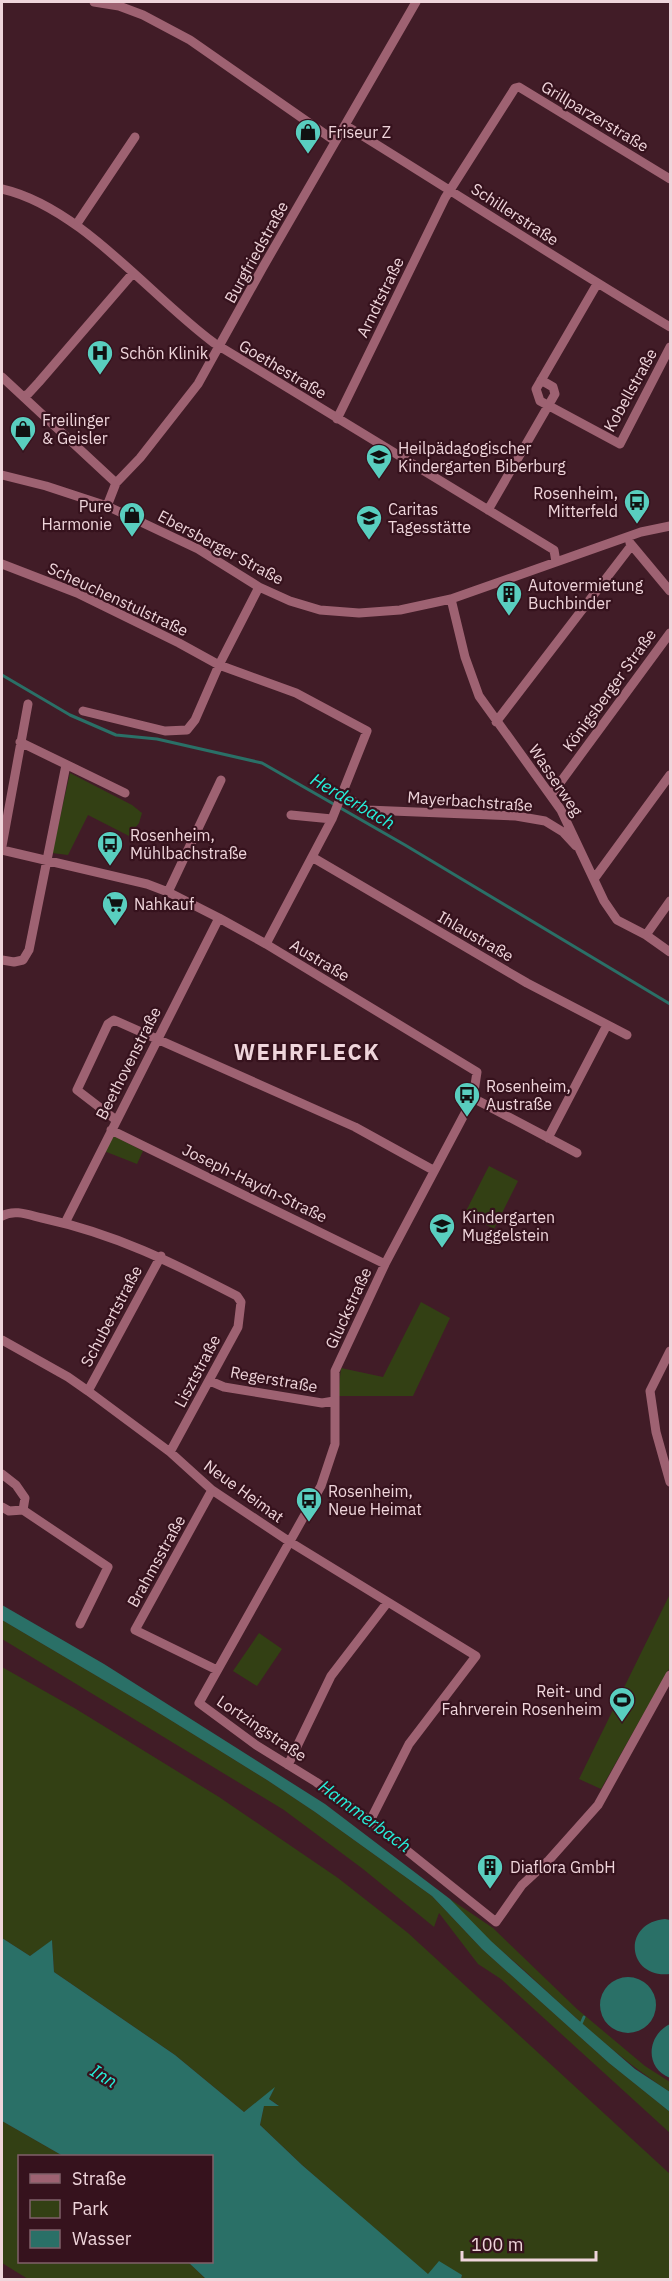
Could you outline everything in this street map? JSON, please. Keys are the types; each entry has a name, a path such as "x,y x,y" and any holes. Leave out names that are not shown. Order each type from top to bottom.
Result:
{"street":[{"path":"94,2 119,4 190,40 335,141"},
{"name":"Burgfriedstraße","path":"107,506 116,483 198,384 416,2"},
{"name":"Grillparzerstraße","path":"450,190 511,90 519,87 670,179"},
{"name":"Schillerstraße","path":"345,125 597,284 670,327"},
{"path":"76,225 135,137"},
{"name":"Goethestraße","path":"2,189 38,203 76,225 176,313 220,348 554,550 556,562"},
{"name":"Arndtstraße","path":"338,419 450,190"},
{"path":"24,396 39,382 133,273"},
{"path":"549,406 540,401 536,389 597,284"},
{"name":"Kobellstraße","path":"549,406 620,444 670,347"},
{"path":"2,376 116,483"},
{"path":"488,510 555,394 553,387 541,380"},
{"name":"Ebersberger Straße","path":"2,475 46,486 107,506 198,549 259,587 290,600 320,610 359,613 400,610 451,599 556,562 629,542 641,532 670,526"},
{"path":"496,722 629,542 670,591"},
{"name":"Scheuchenstulstraße","path":"2,564 77,593 219,665"},
{"path":"83,711 165,731 187,730 195,720 219,665 259,587"},
{"name":"Wasserweg","path":"451,599 465,657 479,696 551,795 582,852 604,901 617,920 646,935 670,952"},
{"name":"Königsberger Straße","path":"551,795 670,633"},
{"path":"219,665 296,693 367,731 333,818 266,944"},
{"path":"2,846 28,704"},
{"path":"20,742 125,794"},
{"path":"2,960 15,962 23,960 29,950 66,765"},
{"path":"594,879 670,775"},
{"path":"168,892 221,780"},
{"name":"Mayerbachstraße","path":"341,794 367,810 516,816 545,821 563,832 582,852"},
{"path":"291,815 333,818"},
{"name":"Austraße","path":"2,850 147,884 219,918 477,1072 473,1098"},
{"name":"Ihlaustraße","path":"312,857 527,983 627,1035"},
{"path":"646,935 670,901"},
{"name":"Beethovenstraße","path":"65,1223 219,918"},
{"path":"116,1120 77,1090 108,1024 114,1020 355,1127 434,1170"},
{"path":"548,1138 607,1025"},
{"path":"473,1098 577,1153"},
{"name":"Gluckstraße","path":"199,1703 321,1486 335,1444 335,1371 385,1264 473,1098"},
{"name":"Joseph-Haydn-Straße","path":"111,1130 385,1264"},
{"path":"2,1216 13,1212 65,1223 125,1241 161,1256"},
{"name":"Lisztstraße","path":"161,1256 237,1296 241,1302 238,1327 170,1452"},
{"name":"Schubertstraße","path":"88,1391 161,1256"},
{"name":"Neue Heimat","path":"2,1340 68,1377 88,1391 170,1452 212,1490 290,1542 476,1656 409,1744 370,1821"},
{"path":"670,1352 650,1391 656,1432 670,1482"},
{"name":"Regerstraße","path":"210,1381 224,1387 322,1403 334,1401"},
{"path":"2,1474 16,1485 25,1498 23,1510"},
{"name":"Brahmsstraße","path":"212,1490 135,1630 217,1670"},
{"path":"2,1507 9,1511 23,1510 108,1567 80,1624"},
{"path":"288,1765 331,1676 387,1602"},
{"name":"Lortzingstraße","path":"199,1703 256,1745 316,1782 370,1821 496,1922 522,1885 549,1860 598,1805 670,1675"}],"green space":[{"path":"70,773 132,805 142,813 139,823 129,836 88,815 68,855 52,853"},
{"path":"114,1136 143,1151 137,1164 104,1151"},
{"path":"489,1166 518,1181 494,1229 465,1213"},
{"path":"421,1302 450,1318 413,1396 338,1396 341,1368 383,1377"},
{"name":"Reit- und Fahrverein Rosenheim","path":"670,1594 670,1667 601,1789 579,1779"},
{"path":"2,1620 267,1780 432,1896 482,1949 609,2063 670,2112 670,2133 501,1979 478,1964 439,1913 434,1927 363,1869 284,1810 2,1639"},
{"path":"259,1633 282,1649 257,1686 233,1671"},
{"path":"2,1667 76,1709 219,1797 338,1878 408,1933 670,2174 670,2279 461,2279 462,2275 428,2275 302,2165 260,2125 264,2106 278,2105 269,2099 274,2089 244,2112 175,2055 54,1972 52,1941 30,1956 2,1938"},
{"path":"450,1899 493,1928 577,2009 645,2066 670,2082 670,2092 632,2065 578,2020 476,1928"},
{"path":"2,2121 61,2155 18,2155 18,2263 189,2263 206,2279 28,2279 2,2263"}],"water":[{"path":"2,1605 104,1664 325,1804 450,1899 491,1941 576,2018 635,2069 670,2092 670,2112 609,2063 482,1949 432,1896 267,1780 2,1620"},
{"path":"670,1920 670,1974 656,1973 645,1968 638,1960 635,1950 636,1939 641,1930 651,1923"},
{"name":"Inn","path":"2,1938 30,1956 52,1940 54,1972 175,2055 244,2112 275,2087 269,2099 279,2106 264,2106 260,2125 302,2165 428,2274 439,2261 462,2275 461,2279 206,2279 189,2263 213,2263 213,2155 61,2155 2,2121"},
{"path":"623,1977 633,1977 648,1985 654,1994 656,2005 654,2016 648,2025 633,2033 623,2033 612,2028 605,2021 600,2010 600,2000 605,1989 612,1982"},
{"path":"670,2024 670,2078 656,2067 652,2051 657,2036"}],"waterway":[{"name":"Herderbach","path":"2,675 70,715 116,735 157,739 262,763 405,845 670,1004"},
{"name":"Hammerbach","path":"580,2026 584,2017"}],"place":[{"name":"Friseur Z","path":"308,155"},
{"name":"Schön Klinik","path":"100,376"},
{"name":"Freilinger & Geisler","path":"23,452"},
{"name":"Heilpädagogischer Kindergarten Biberburg","path":"379,480"},
{"name":"Rosenheim, Mitterfeld","path":"637,525"},
{"name":"Pure Harmonie","path":"132,538"},
{"name":"Caritas Tagesstätte","path":"369,541"},
{"name":"Autovermietung Buchbinder","path":"509,617"},
{"name":"Rosenheim, Mühlbachstraße","path":"110,867"},
{"name":"Nahkauf","path":"115,927"},
{"name":"Rosenheim, Austraße","path":"467,1118"},
{"name":"Kindergarten Muggelstein","path":"442,1249"},
{"name":"Rosenheim, Neue Heimat","path":"309,1523"},
{"name":"Reit- und Fahrverein Rosenheim","path":"622,1723"},
{"name":"Diaflora GmbH","path":"490,1890"}],"district":[{"name":"WEHRFLECK","path":"307,1051"}]}
